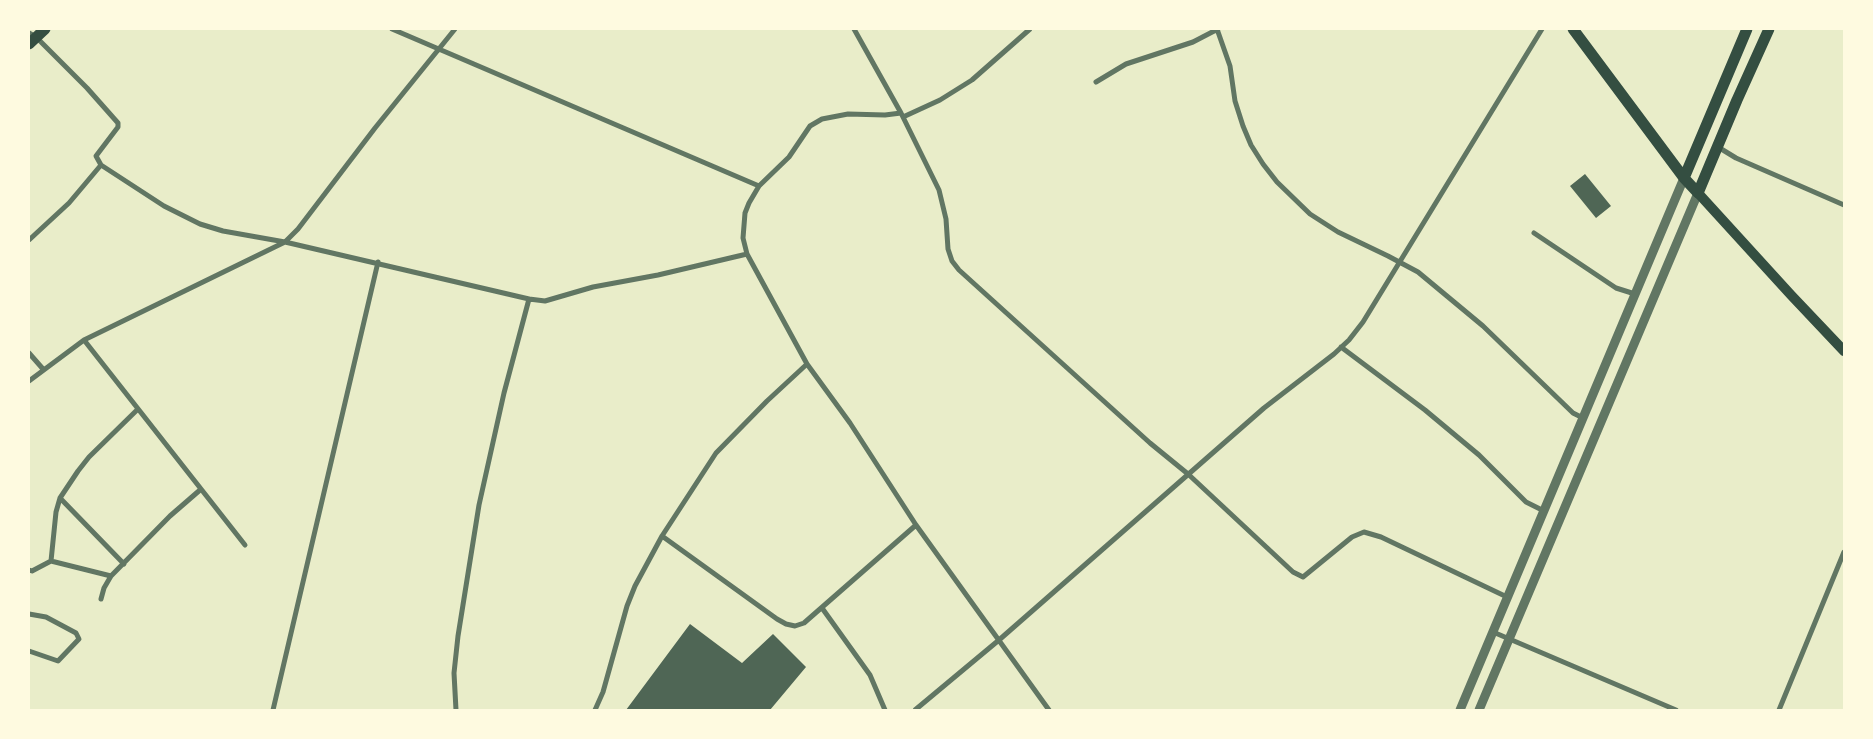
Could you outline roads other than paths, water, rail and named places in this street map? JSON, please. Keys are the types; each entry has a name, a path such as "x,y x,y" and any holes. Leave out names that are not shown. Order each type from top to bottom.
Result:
{"main road":[{"path":"31,38 45,29"},
{"path":"1573,29 1684,178 1844,351"},
{"path":"1684,178 1747,29"},
{"path":"1698,193 1769,29"}],"street":[{"path":"392,29 759,186"},
{"path":"29,381 84,340 285,242 298,229 375,128 455,29"},
{"path":"861,29 855,31 902,115 939,190 946,219 948,249 952,261 959,270 1150,443 1188,474 1299,576 1303,577 1352,537 1364,532 1381,537 1507,598"},
{"path":"1030,29 972,80 940,100 902,115 848,114 816,123 805,132 789,157 759,186 749,202 745,213 743,238 747,254 807,364 850,423 916,525 1048,710"},
{"path":"1096,82 1126,64 1193,42 1218,29 1230,66 1235,101 1242,126 1251,145 1277,182 1310,214 1338,232 1418,272 1483,326 1573,413 1582,418"},
{"path":"915,710 999,640 1264,408 1341,347 1363,322 1542,29"},
{"path":"31,38 87,88 118,122 118,127 96,156 97,161 164,206 200,224 223,231 378,262 529,299 552,300 594,286 668,274 747,254"},
{"path":"1718,146 1736,158 1844,205"},
{"path":"29,240 69,203 101,165"},
{"path":"1460,710 1684,178"},
{"path":"1479,710 1698,193"},
{"path":"1534,233 1616,288 1635,294"},
{"path":"273,710 378,262"},
{"path":"456,710 454,672 458,636 479,505 504,393 529,299"},
{"path":"84,340 245,545"},
{"path":"1341,347 1399,390 1479,455 1526,502 1544,510"},
{"path":"29,353 44,369"},
{"path":"595,710 603,692 627,606 635,586 662,536 716,453 767,401 807,364"},
{"path":"52,561 56,512 60,498 69,482 89,457 138,409"},
{"path":"101,600 104,588 111,576 170,516 200,490"},
{"path":"60,498 124,564"},
{"path":"662,536 786,624 796,626 804,623 822,608 916,525"},
{"path":"1779,710 1844,552"},
{"path":"29,570 32,571 52,561 111,576"},
{"path":"822,608 870,675 885,710"},
{"path":"29,614 46,617 76,633 79,639 58,661 29,651"},
{"path":"1493,632 1676,710"}]}
